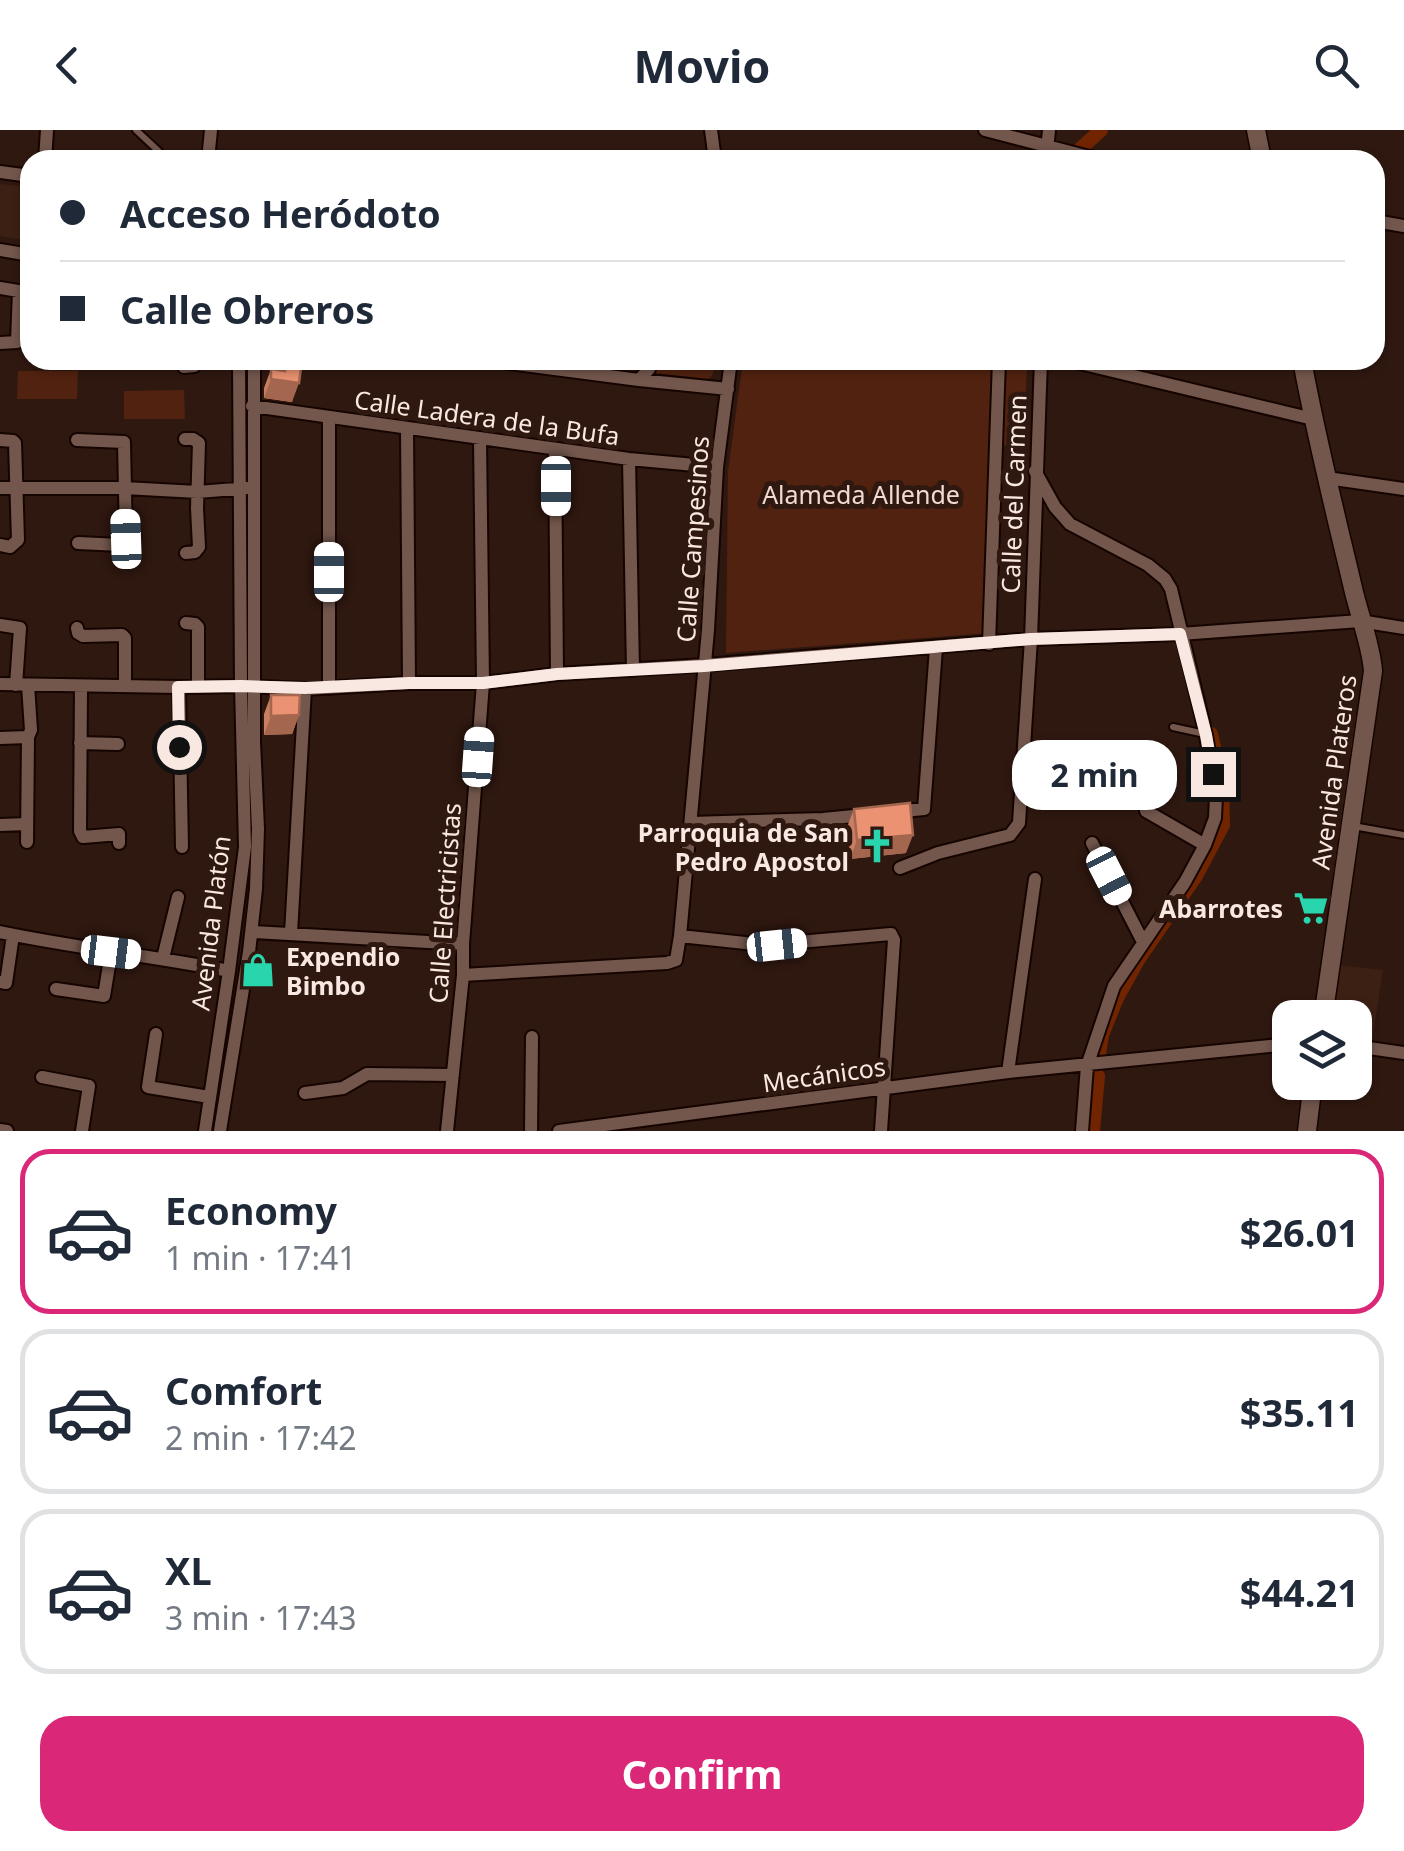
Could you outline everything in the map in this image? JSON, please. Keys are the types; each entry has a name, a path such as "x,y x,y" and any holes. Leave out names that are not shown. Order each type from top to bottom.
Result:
{"street":[{"path":"985,130 1039,150"},
{"path":"0,343 17,342 20,321"},
{"name":"Avenida Platón","path":"240,370 248,488"},
{"name":"Avenida Platón","path":"205,1131 245,846 248,488 254,370"},
{"path":"562,370 728,388"},
{"path":"639,380 648,370"},
{"name":"Calle Campesinos","path":"463,975 676,960 691,823 717,467 730,370"},
{"path":"989,644 999,370"},
{"name":"Calle del Carmen","path":"1022,804 1040,370"},
{"path":"1108,370 1313,420"},
{"name":"Avenida Plateros","path":"1304,370 1373,671 1326,1000"},
{"name":"Calle Ladera de la Bufa","path":"252,406 628,460 717,467"},
{"path":"328,417 329,688"},
{"path":"407,428 409,683"},
{"name":"Calle Electricistas","path":"447,1131 463,975 483,683 480,438"},
{"path":"185,439 198,443 198,550 186,553"},
{"path":"0,440 15,443 18,540 10,547 0,546"},
{"path":"78,440 124,442 124,543 78,543"},
{"path":"555,449 557,674"},
{"path":"628,460 633,670"},
{"path":"1035,472 1070,524 1165,578 1174,598 1216,796 1215,818 1206,845 1186,882 1114,986 1091,1066 1082,1131"},
{"path":"1327,478 1404,490"},
{"path":"0,488 198,492 248,488"},
{"path":"0,684 329,688 483,683 557,674 1031,639 1180,634 1360,621 1404,628"},
{"path":"186,623 198,627 198,687"},
{"path":"0,625 20,628 22,685 31,730 26,842"},
{"path":"77,628 83,636 125,638 125,686"},
{"path":"691,823 824,819 924,810 936,648"},
{"path":"81,686 82,836 119,838"},
{"name":"Avenida Platón","path":"220,1131 252,932 258,830 248,686"},
{"path":"178,687 181,840"},
{"path":"291,932 305,688"},
{"path":"0,738 28,737"},
{"path":"80,743 118,744"},
{"path":"900,868 938,852 1010,835 1019,824 1022,804"},
{"path":"1146,811 1206,845"},
{"path":"0,825 26,824"},
{"path":"1092,844 1143,942"},
{"path":"1008,1072 1035,879"},
{"path":"162,958 178,897"},
{"path":"252,932 463,944"},
{"path":"3,982 7,933 230,971"},
{"path":"680,936 764,945 891,934 894,940 880,1131"},
{"path":"56,989 104,996 111,952"},
{"path":"156,1034 148,1087 209,1097"},
{"path":"531,1131 532,1037"},
{"name":"Mecánicos","path":"559,1131 664,1124 1008,1072 1272,1046"},
{"path":"1372,1048 1404,1053"},
{"path":"305,1093 342,1088 367,1074 453,1075"},
{"path":"42,1077 89,1086 82,1131"},
{"path":"1307,1131 1311,1100"}],"lane":[{"path":"136,130 157,150"},
{"path":"1172,727 1206,735"},
{"path":"1022,804 1098,799"},
{"path":"1352,826 1404,835"}],"shaded area":[{"path":"0,184 20,186 20,239 0,236"},
{"path":"1336,965 1383,970 1372,1042 1372,1000 1331,1000"}],"green space":[{"path":"657,370 714,370 708,379 655,373"},
{"name":"Alameda Allende","path":"742,370 1027,370 1024,446 997,445 989,633 726,653 728,472"},
{"path":"18,371 78,371 77,399 17,399"},
{"path":"184,390 185,419 124,419 124,391"}],"building":[{"path":"271,370 301,370 299,383 271,379"},
{"path":"271,695 300,695 299,715 271,716"},
{"path":"910,803 913,835 857,840 854,809"}],"waterway":[{"path":"1079,150 1101,130"},
{"path":"1099,1054 1117,998 1138,960 1196,876 1223,825 1222,781 1211,734"},
{"path":"1093,1131 1098,1076"}],"place":[{"name":"Parroquia de San Pedro Apostol","path":"877,846"},
{"name":"Abarrotes","path":"1311,908"},
{"name":"Expendio Bimbo","path":"258,970"}],"route":[{"path":"179,747 178,687 483,683 557,674 1031,639 1180,634 1213,774"}]}
